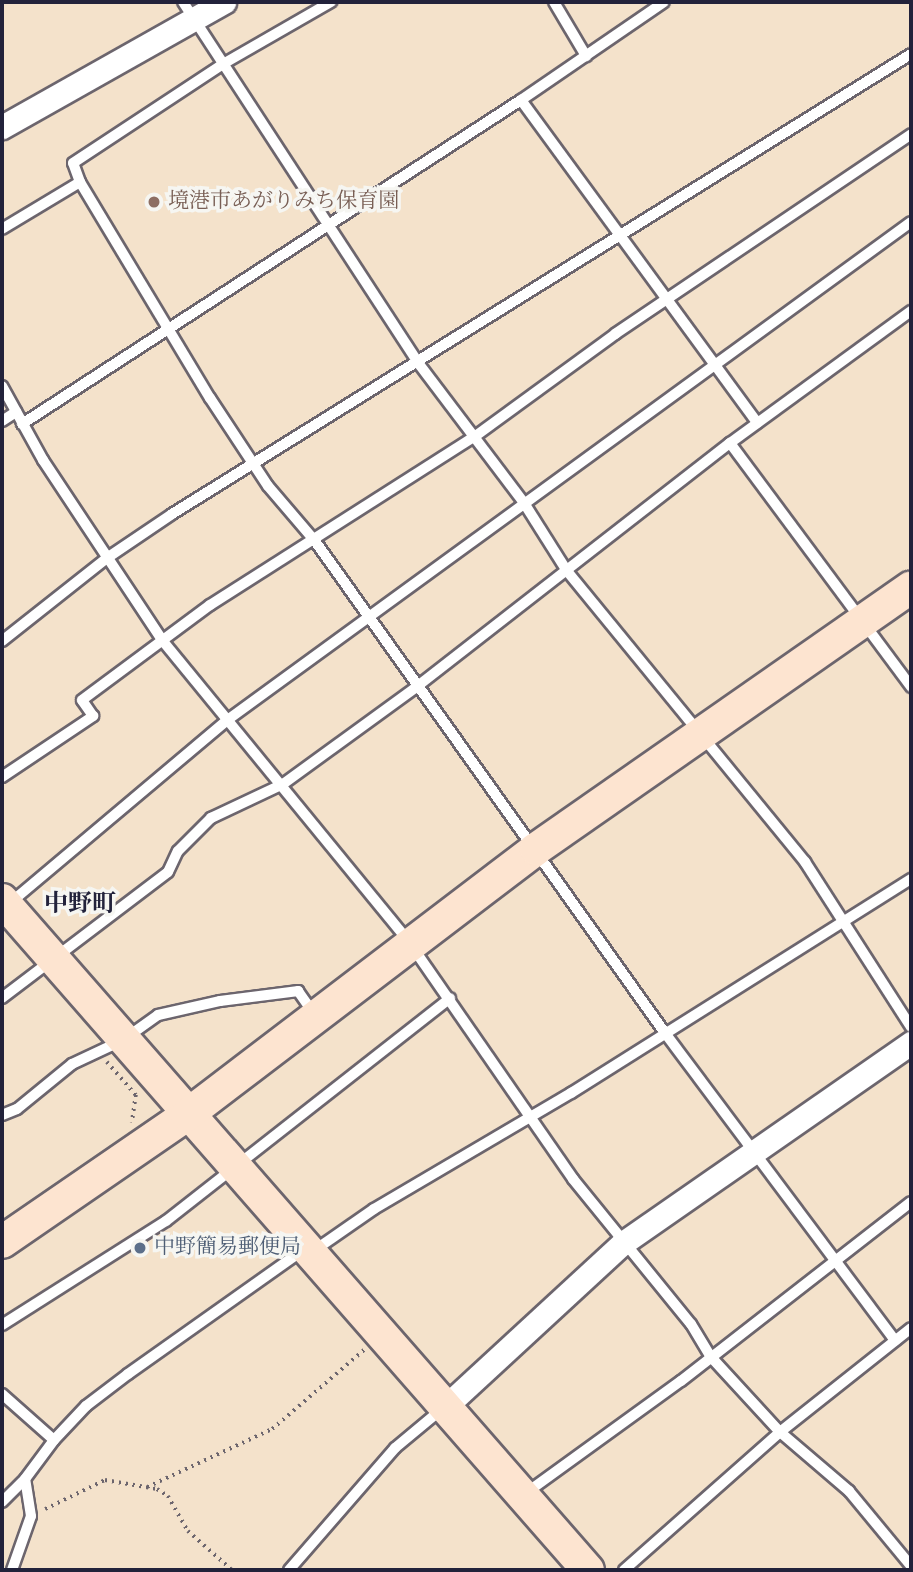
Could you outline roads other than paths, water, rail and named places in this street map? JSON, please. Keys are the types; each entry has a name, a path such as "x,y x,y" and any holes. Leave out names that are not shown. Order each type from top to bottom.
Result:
{"street":[{"path":"2,127 188,10 224,2"},
{"path":"2,1242 187,1115 409,942 536,849 911,587"},
{"path":"3,905 54,960 112,1048 187,1115 588,1570"},
{"path":"445,1406 623,1243 911,1043"}],"lane":[{"path":"331,2 223,64 73,163 80,182 254,465 315,541 415,688 536,849 665,1033 895,1341"},
{"path":"554,2 586,56"},
{"path":"22,424 167,327 522,100 664,2"},
{"path":"188,10 419,365 524,503 567,571 698,735 805,862 911,1027"},
{"path":"2,641 107,558 419,365 911,54"},
{"path":"522,100 757,423"},
{"path":"2,777 93,716 82,700 162,640 262,570 315,541 474,437 667,298 911,134"},
{"path":"2,229 80,182"},
{"path":"3,905 226,721 911,222"},
{"path":"2,998 168,872 178,851 211,818 283,784 415,688 730,443 911,312"},
{"path":"2,386 22,424 162,640 226,721 283,784 409,942 533,1116 573,1179 691,1324 711,1357 780,1432 849,1491 911,1566"},
{"path":"2,421 16,412"},
{"path":"730,443 911,687"},
{"path":"2,1502 25,1479 54,1440 86,1406 307,1251 533,1116 911,879"},
{"path":"2,1115 17,1109 72,1064 112,1048 158,1015 220,1001 298,991 315,1015"},
{"path":"2,1325 166,1221 450,998"},
{"path":"523,1495 711,1357 911,1202"},
{"path":"624,1570 780,1432 911,1328"},
{"path":"2,1394 54,1440"},
{"path":"289,1570 395,1448 445,1406"},
{"path":"12,1570 31,1516 25,1479"}],"place":[{"name":"境港市あがりみち保育園","path":"154,202"},
{"name":"中野簡易郵便局","path":"140,1248"}],"district":[{"name":"中野町","path":"80,906"}]}
